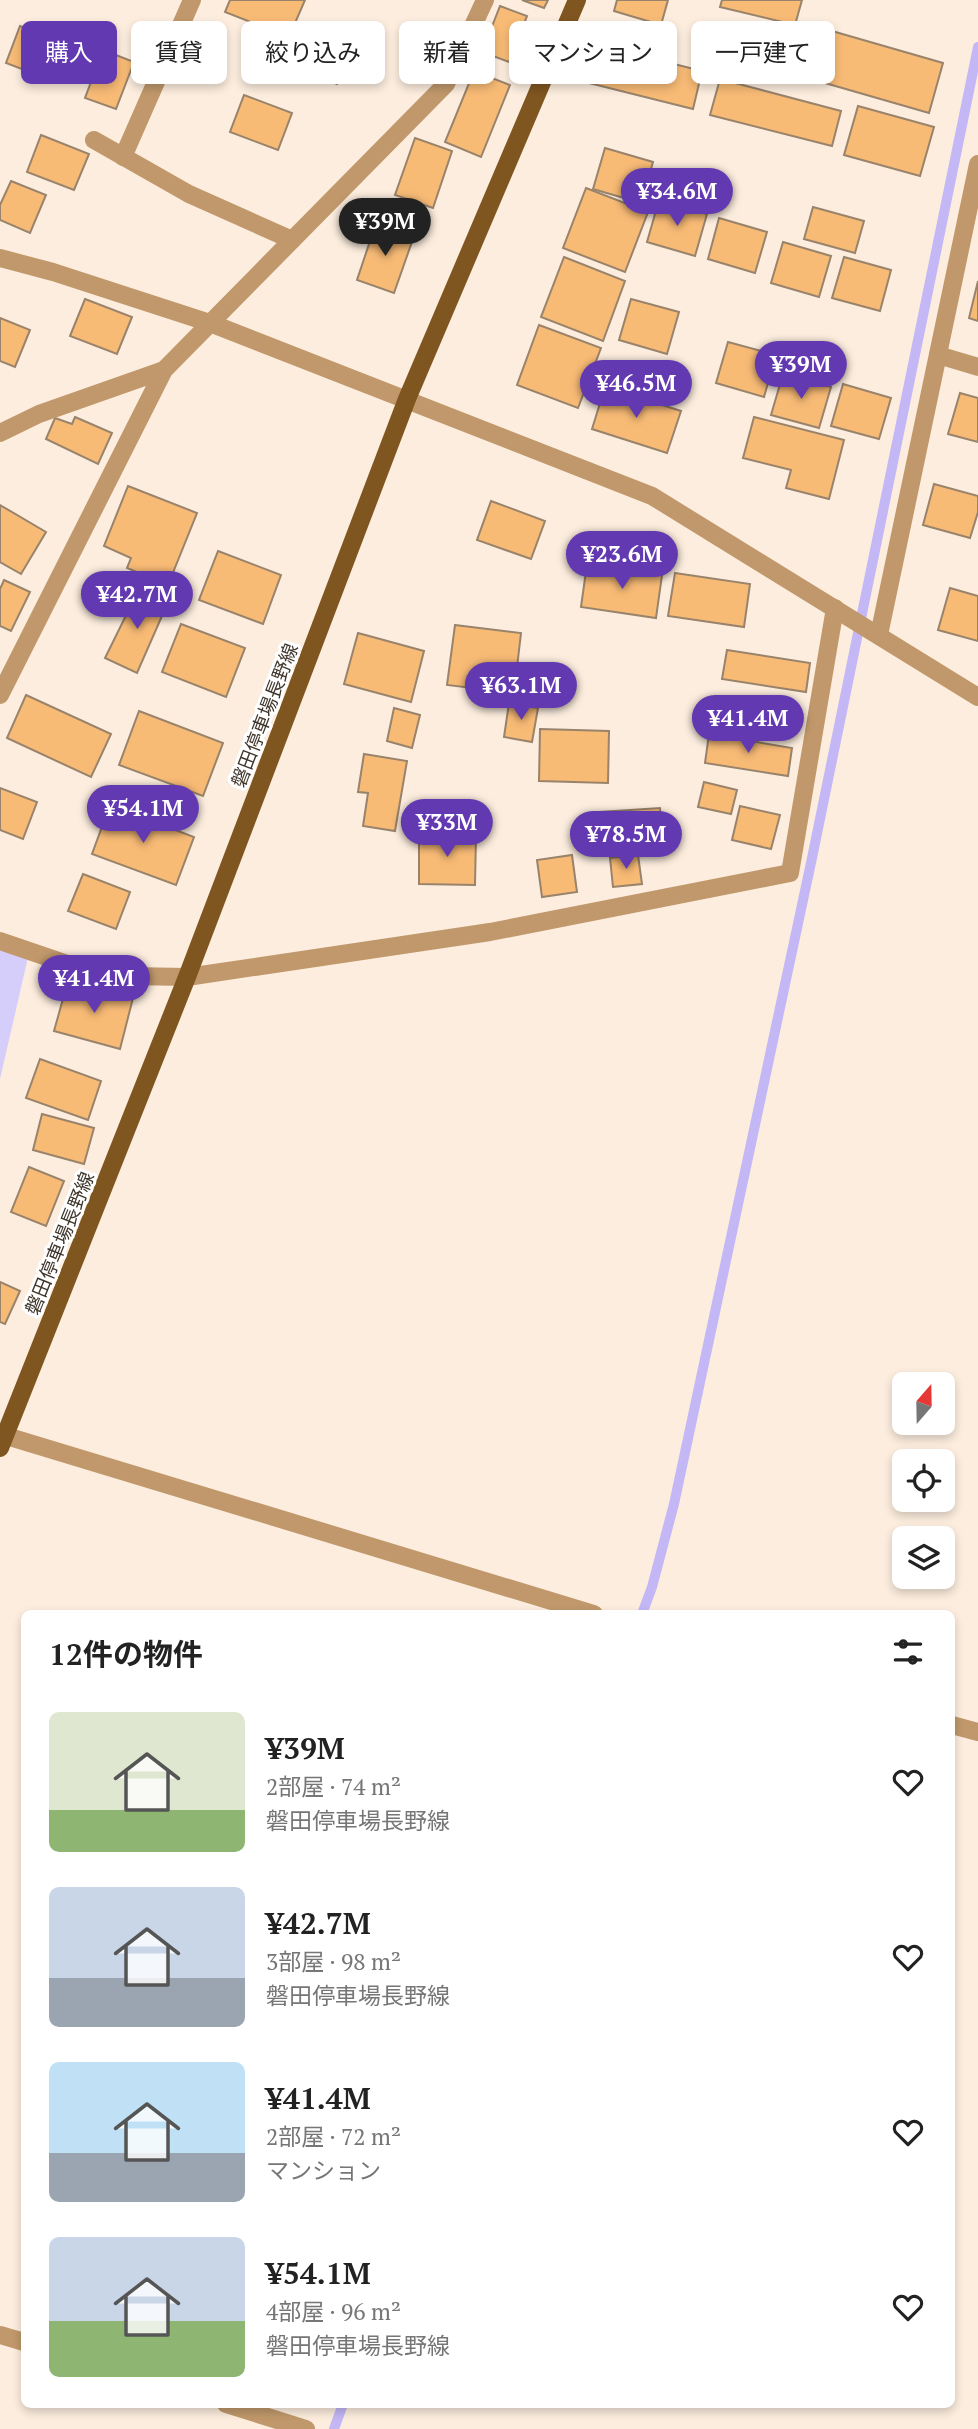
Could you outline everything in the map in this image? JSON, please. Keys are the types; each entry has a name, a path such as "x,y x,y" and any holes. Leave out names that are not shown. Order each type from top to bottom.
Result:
{"main road":[{"name":"磐田停車場長野線","path":"2,1440 187,977 407,400 576,0"}],"street":[{"path":"123,157 192,0"},
{"path":"0,695 164,370 446,84 485,0"},
{"path":"94,140 189,194 292,240"},
{"path":"879,635 978,164"},
{"path":"0,258 53,272 210,323 652,496 978,697"},
{"path":"938,355 978,367"},
{"path":"0,433 38,414 164,370"},
{"path":"0,942 79,968 128,976 187,977 490,932 790,873 835,608"},
{"path":"2,1440 580,1610"},
{"path":"955,1726 978,1732"},
{"path":"0,2335 21,2341"},
{"path":"239,2408 306,2429"}],"shaded area":[{"path":"0,941 29,953 0,1079"}],"building":[{"path":"230,0 305,0 296,21 248,21 225,12"},
{"path":"522,0 548,0 544,8"},
{"path":"617,0 668,0 662,21 648,21 614,11"},
{"path":"722,0 802,0 796,21 778,21 720,7"},
{"path":"500,6 527,16 525,21 509,21 509,62 495,57 494,21"},
{"path":"20,26 21,26 21,69 6,63"},
{"path":"835,32 943,63 929,113 828,84 835,84"},
{"path":"117,55 131,61 131,70 116,109 85,98 90,84 117,84"},
{"path":"677,65 691,68 691,84 699,84 693,109 593,84 677,84"},
{"path":"495,79 510,85 481,157 445,142 469,84 495,84"},
{"path":"719,84 739,84 841,111 832,146 710,115"},
{"path":"244,95 292,113 278,150 230,132"},
{"path":"858,106 934,127 920,176 844,155"},
{"path":"41,135 89,154 74,190 27,172"},
{"path":"415,138 452,151 433,208 395,195"},
{"path":"605,148 653,162 641,203 593,189"},
{"path":"11,181 46,195 30,233 0,220 0,205"},
{"path":"586,188 648,212 625,272 563,248"},
{"path":"659,200 707,214 695,256 647,242"},
{"path":"813,207 864,221 855,253 804,239"},
{"path":"719,218 767,232 755,273 708,259"},
{"path":"376,223 414,236 394,293 357,280"},
{"path":"783,242 831,256 819,297 771,283"},
{"path":"564,257 625,281 603,341 541,317"},
{"path":"844,257 891,270 880,311 832,298"},
{"path":"978,281 978,321 969,318"},
{"path":"85,299 132,317 117,354 70,336"},
{"path":"631,299 679,312 667,354 619,340"},
{"path":"0,318 30,330 15,367 0,361"},
{"path":"539,325 601,348 578,408 517,385"},
{"path":"728,342 776,355 764,397 716,383"},
{"path":"783,374 831,387 819,428 771,415"},
{"path":"843,384 891,398 879,439 831,426"},
{"path":"605,387 681,411 667,453 592,429"},
{"path":"960,393 978,398 978,442 948,434"},
{"path":"75,417 112,433 98,464 46,439 55,418 72,424"},
{"path":"754,417 844,440 829,499 786,488 791,470 743,458"},
{"path":"934,484 978,496 978,512 970,538 923,525"},
{"path":"128,486 197,513 168,585 127,568 131,558 104,546"},
{"path":"491,501 545,521 531,559 477,540"},
{"path":"0,505 46,532 21,574 0,562"},
{"path":"218,551 281,575 263,624 199,600"},
{"path":"587,564 662,575 656,618 581,607"},
{"path":"675,573 750,584 744,627 668,616"},
{"path":"4,580 30,592 11,631 0,626 0,589"},
{"path":"950,588 978,596 978,641 938,630"},
{"path":"139,589 169,600 137,673 105,658"},
{"path":"181,624 245,648 226,697 162,672"},
{"path":"455,625 521,633 514,693 447,685"},
{"path":"358,633 424,651 411,702 344,684"},
{"path":"727,650 810,663 806,692 722,679"},
{"path":"26,695 111,734 91,777 7,738"},
{"path":"509,703 538,708 532,742 504,737"},
{"path":"394,708 420,715 412,748 387,741"},
{"path":"139,711 223,743 203,796 119,765"},
{"path":"540,729 609,731 608,783 539,781"},
{"path":"709,734 792,748 788,776 705,763"},
{"path":"364,754 407,761 395,831 363,826 368,793 358,792"},
{"path":"704,782 737,790 731,814 698,807"},
{"path":"0,788 37,802 23,839 0,830"},
{"path":"110,805 194,837 176,885 92,854"},
{"path":"740,806 780,815 771,849 732,840"},
{"path":"660,808 663,849 603,854 600,812"},
{"path":"419,834 476,835 475,885 419,884"},
{"path":"572,855 577,892 542,897 537,860"},
{"path":"638,855 642,884 613,887 610,858"},
{"path":"83,874 130,892 116,929 68,911"},
{"path":"68,981 133,998 120,1049 54,1031"},
{"path":"40,1059 101,1081 88,1120 26,1098"},
{"path":"42,1114 94,1128 84,1164 33,1150"},
{"path":"29,1167 64,1181 46,1226 11,1212"},
{"path":"0,1282 20,1291 5,1324 0,1322"}],"waterway":[{"path":"643,1610 674,1504 812,858 978,47"},
{"path":"334,2429 342,2408"}]}
